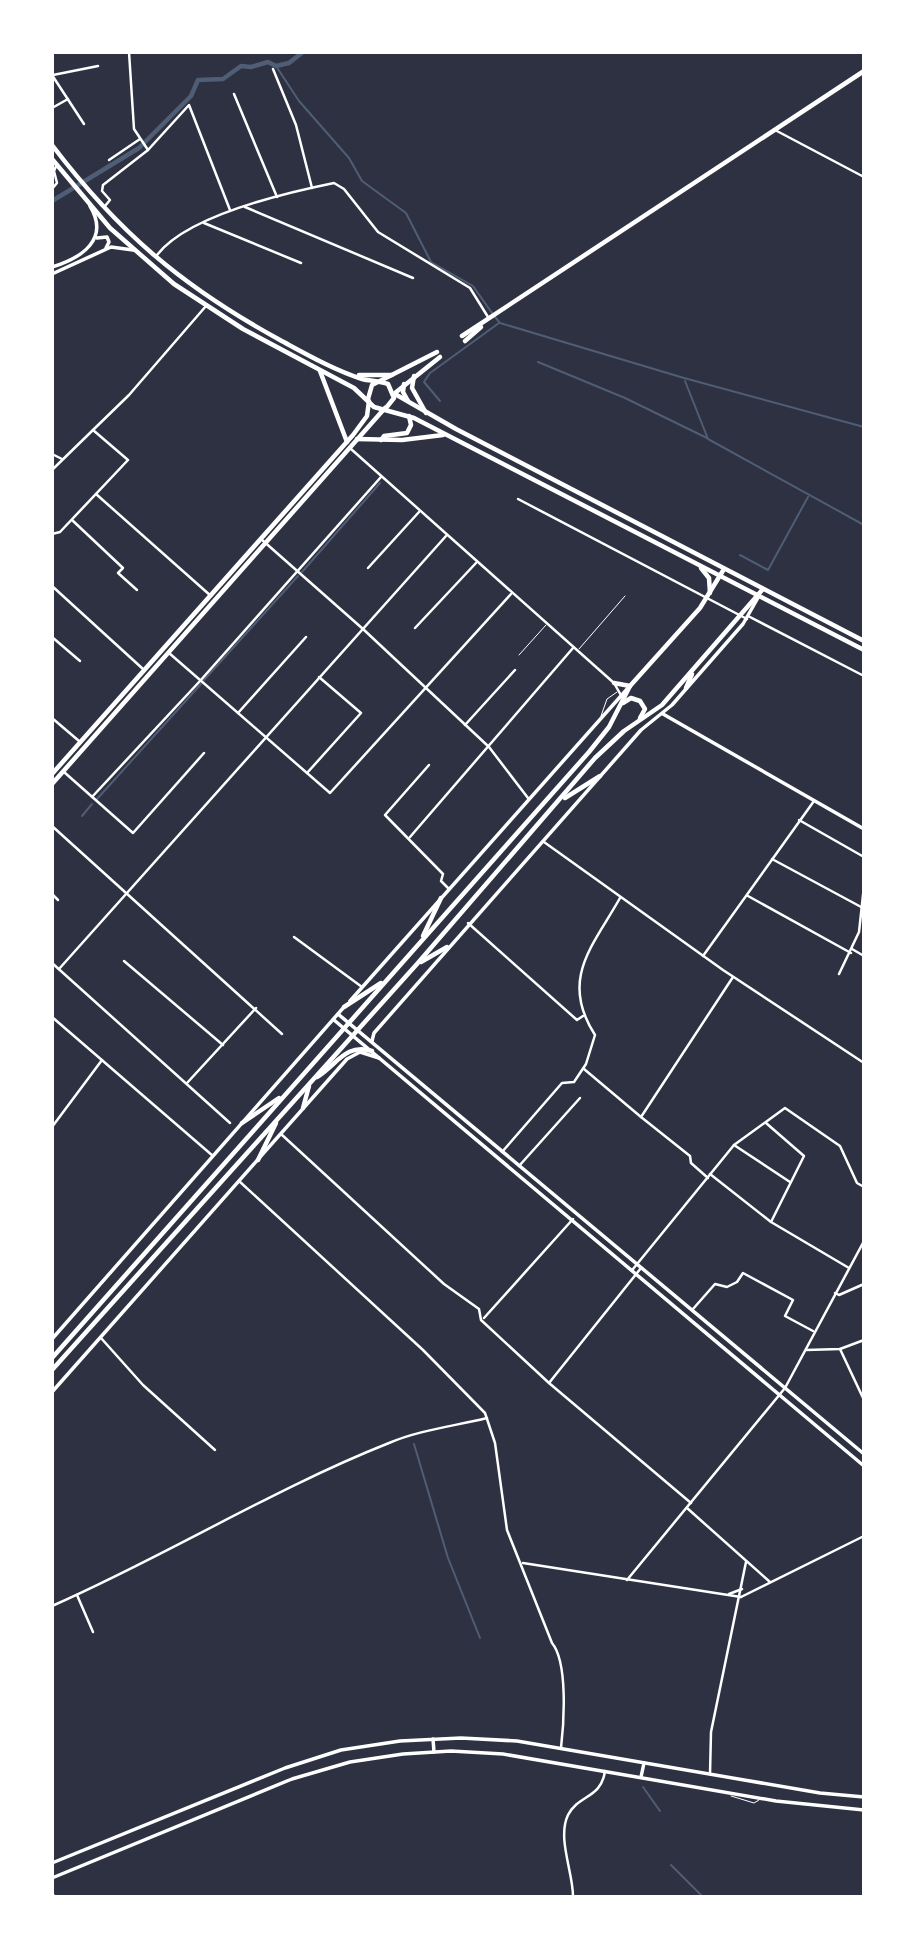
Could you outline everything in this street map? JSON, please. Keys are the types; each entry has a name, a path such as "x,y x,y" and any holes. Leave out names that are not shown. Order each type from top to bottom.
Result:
{"main road":[{"path":"463,338 863,71"},
{"path":"52,145 104,209 155,258 179,276 256,326 346,373 391,386 394,394 393,401 348,445 211,596 52,784"},
{"path":"52,159 82,197 133,250 206,306 320,370 369,400 374,407 409,415 863,650"},
{"path":"89,204 97,223 96,240"},
{"path":"52,267 80,255 100,235 107,237 109,243 104,250"},
{"path":"52,274 117,246 133,250"},
{"path":"174,284 179,276"},
{"path":"147,672 169,653 216,600 348,445 367,416 369,388 438,355 394,394"},
{"path":"320,370 348,445"},
{"path":"346,373 397,375"},
{"path":"414,375 412,388 426,413"},
{"path":"405,383 403,392 411,405"},
{"path":"394,394 863,641"},
{"path":"381,440 384,436 407,433 411,425 409,415"},
{"path":"357,439 381,440 445,434"},
{"path":"698,565 709,578 709,595"},
{"path":"52,1339 621,698 709,595 724,569"},
{"path":"376,1046 372,1039 373,1034 468,923 641,730 663,713 686,688 745,617 763,589"},
{"path":"640,718 657,710 745,617"},
{"path":"686,688 694,670"},
{"path":"614,683 628,688"},
{"path":"52,1370 417,964 601,752 640,718 646,709 640,701 621,698"},
{"path":"52,1358 589,752 606,732 621,698"},
{"path":"663,713 863,828"},
{"path":"52,774 83,745"},
{"path":"556,805 600,776"},
{"path":"419,943 441,898"},
{"path":"417,964 447,947"},
{"path":"344,1007 387,979"},
{"path":"338,1014 863,1454"},
{"path":"334,1020 635,1271 863,1466"},
{"path":"303,1108 310,1082 328,1070 349,1050 358,1048 372,1051"},
{"path":"52,1392 349,1057 360,1052 381,1059"},
{"path":"242,1123 285,1094"},
{"path":"258,1160 280,1115"},
{"path":"433,1739 434,1752"},
{"path":"52,1863 332,1752 433,1739 494,1739 561,1748 863,1797"},
{"path":"52,1878 229,1804 330,1767 373,1758 434,1752 503,1754 762,1798 863,1810"},
{"path":"641,1777 644,1763"},
{"path":"223,1793 221,1800 229,1804"},
{"path":"838,1808 844,1800 840,1795"}],"street":[{"path":"129,52 134,129 148,150"},
{"path":"84,124 52,75 98,66"},
{"path":"273,69 296,125 312,188"},
{"path":"234,94 277,197"},
{"path":"52,108 68,99"},
{"path":"104,209 110,200 102,191 103,185 148,150 189,105 230,210"},
{"path":"775,130 863,177"},
{"path":"109,160 140,139"},
{"path":"52,189 57,181 54,171 57,164"},
{"path":"155,258 163,247 230,210 334,183 344,189 378,232 470,288 490,319"},
{"path":"245,207 413,278"},
{"path":"204,223 301,263"},
{"path":"52,470 116,408 206,306"},
{"path":"52,534 56,535 128,460 93,430"},
{"path":"348,445 419,512 614,683 621,698"},
{"path":"52,454 62,459"},
{"path":"92,797 200,681 381,477"},
{"path":"96,494 216,600"},
{"path":"518,499 863,676"},
{"path":"368,568 419,512"},
{"path":"71,519 123,568 118,573 136,590"},
{"path":"59,969 446,536"},
{"path":"261,539 363,629 489,747 529,799"},
{"path":"415,628 476,563"},
{"path":"52,586 147,672"},
{"path":"169,653 330,793 511,594"},
{"path":"52,636 80,661"},
{"path":"237,713 306,637"},
{"path":"410,838 575,650"},
{"path":"465,724 515,670"},
{"path":"307,773 361,713 319,677"},
{"path":"52,718 83,745"},
{"path":"64,771 133,834 204,753"},
{"path":"429,765 385,815 443,874 441,881 449,889"},
{"path":"703,956 814,801"},
{"path":"799,820 863,857"},
{"path":"52,826 282,1034"},
{"path":"542,841 703,956 863,1063"},
{"path":"772,859 863,908"},
{"path":"839,974 859,932 863,886"},
{"path":"52,894 58,900"},
{"path":"748,896 863,956"},
{"path":"502,1152 562,1083 574,1082 584,1069 595,1035 583,1016 579,988 585,954 620,898"},
{"path":"468,923 578,1020 583,1016"},
{"path":"295,937 362,987"},
{"path":"124,961 223,1045"},
{"path":"52,963 230,1123"},
{"path":"641,1117 734,977"},
{"path":"187,1084 256,1008"},
{"path":"52,1017 213,1156"},
{"path":"52,1127 102,1060"},
{"path":"584,1069 690,1156 691,1163 772,1222 849,1268"},
{"path":"519,1166 580,1098"},
{"path":"549,1383 734,1145 787,1109 840,1146 857,1183 863,1187"},
{"path":"766,1123 804,1154 772,1222"},
{"path":"281,1134 444,1283 480,1309 481,1320 549,1383 691,1503"},
{"path":"734,1145 790,1182"},
{"path":"239,1181 422,1350 487,1418 501,1475 508,1530 552,1643 560,1653 565,1717 561,1748"},
{"path":"481,1320 573,1219"},
{"path":"627,1580 785,1388 863,1241"},
{"path":"692,1310 715,1284 727,1287 737,1282 743,1273 793,1300 785,1316 813,1331"},
{"path":"835,1293 839,1295 863,1284"},
{"path":"101,1338 143,1385 215,1450"},
{"path":"806,1350 840,1349 863,1340"},
{"path":"840,1349 863,1400"},
{"path":"52,1606 250,1507 391,1442 487,1418"},
{"path":"687,1508 770,1582"},
{"path":"523,1563 741,1597 863,1536"},
{"path":"710,1774 711,1732 741,1597 746,1562"},
{"path":"727,1595 742,1589"},
{"path":"77,1595 93,1632"},
{"path":"573,1896 566,1824 570,1812 601,1787 604,1771"}],"lane":[{"path":"575,650 625,596"},
{"path":"519,655 546,625"},
{"path":"601,718 607,699 621,698 628,688"}],"waterway":[{"path":"52,201 139,148 191,96 198,80 223,79 241,66 251,67 268,62 276,66 289,63 303,52"},
{"path":"276,66 299,101 349,158 362,181 406,213 431,262 473,286 492,313"},
{"path":"495,317 500,323 684,378 864,427"},
{"path":"440,401 424,382 430,373 499,323"},
{"path":"538,362 625,398 707,438"},
{"path":"685,381 708,439 864,525"},
{"path":"302,572 380,483"},
{"path":"740,555 768,570 808,497"},
{"path":"204,680 298,576"},
{"path":"97,799 201,684"},
{"path":"82,816 92,804"},
{"path":"414,1444 448,1558 480,1638"},
{"path":"643,1787 660,1811"},
{"path":"671,1865 702,1896"}]}
